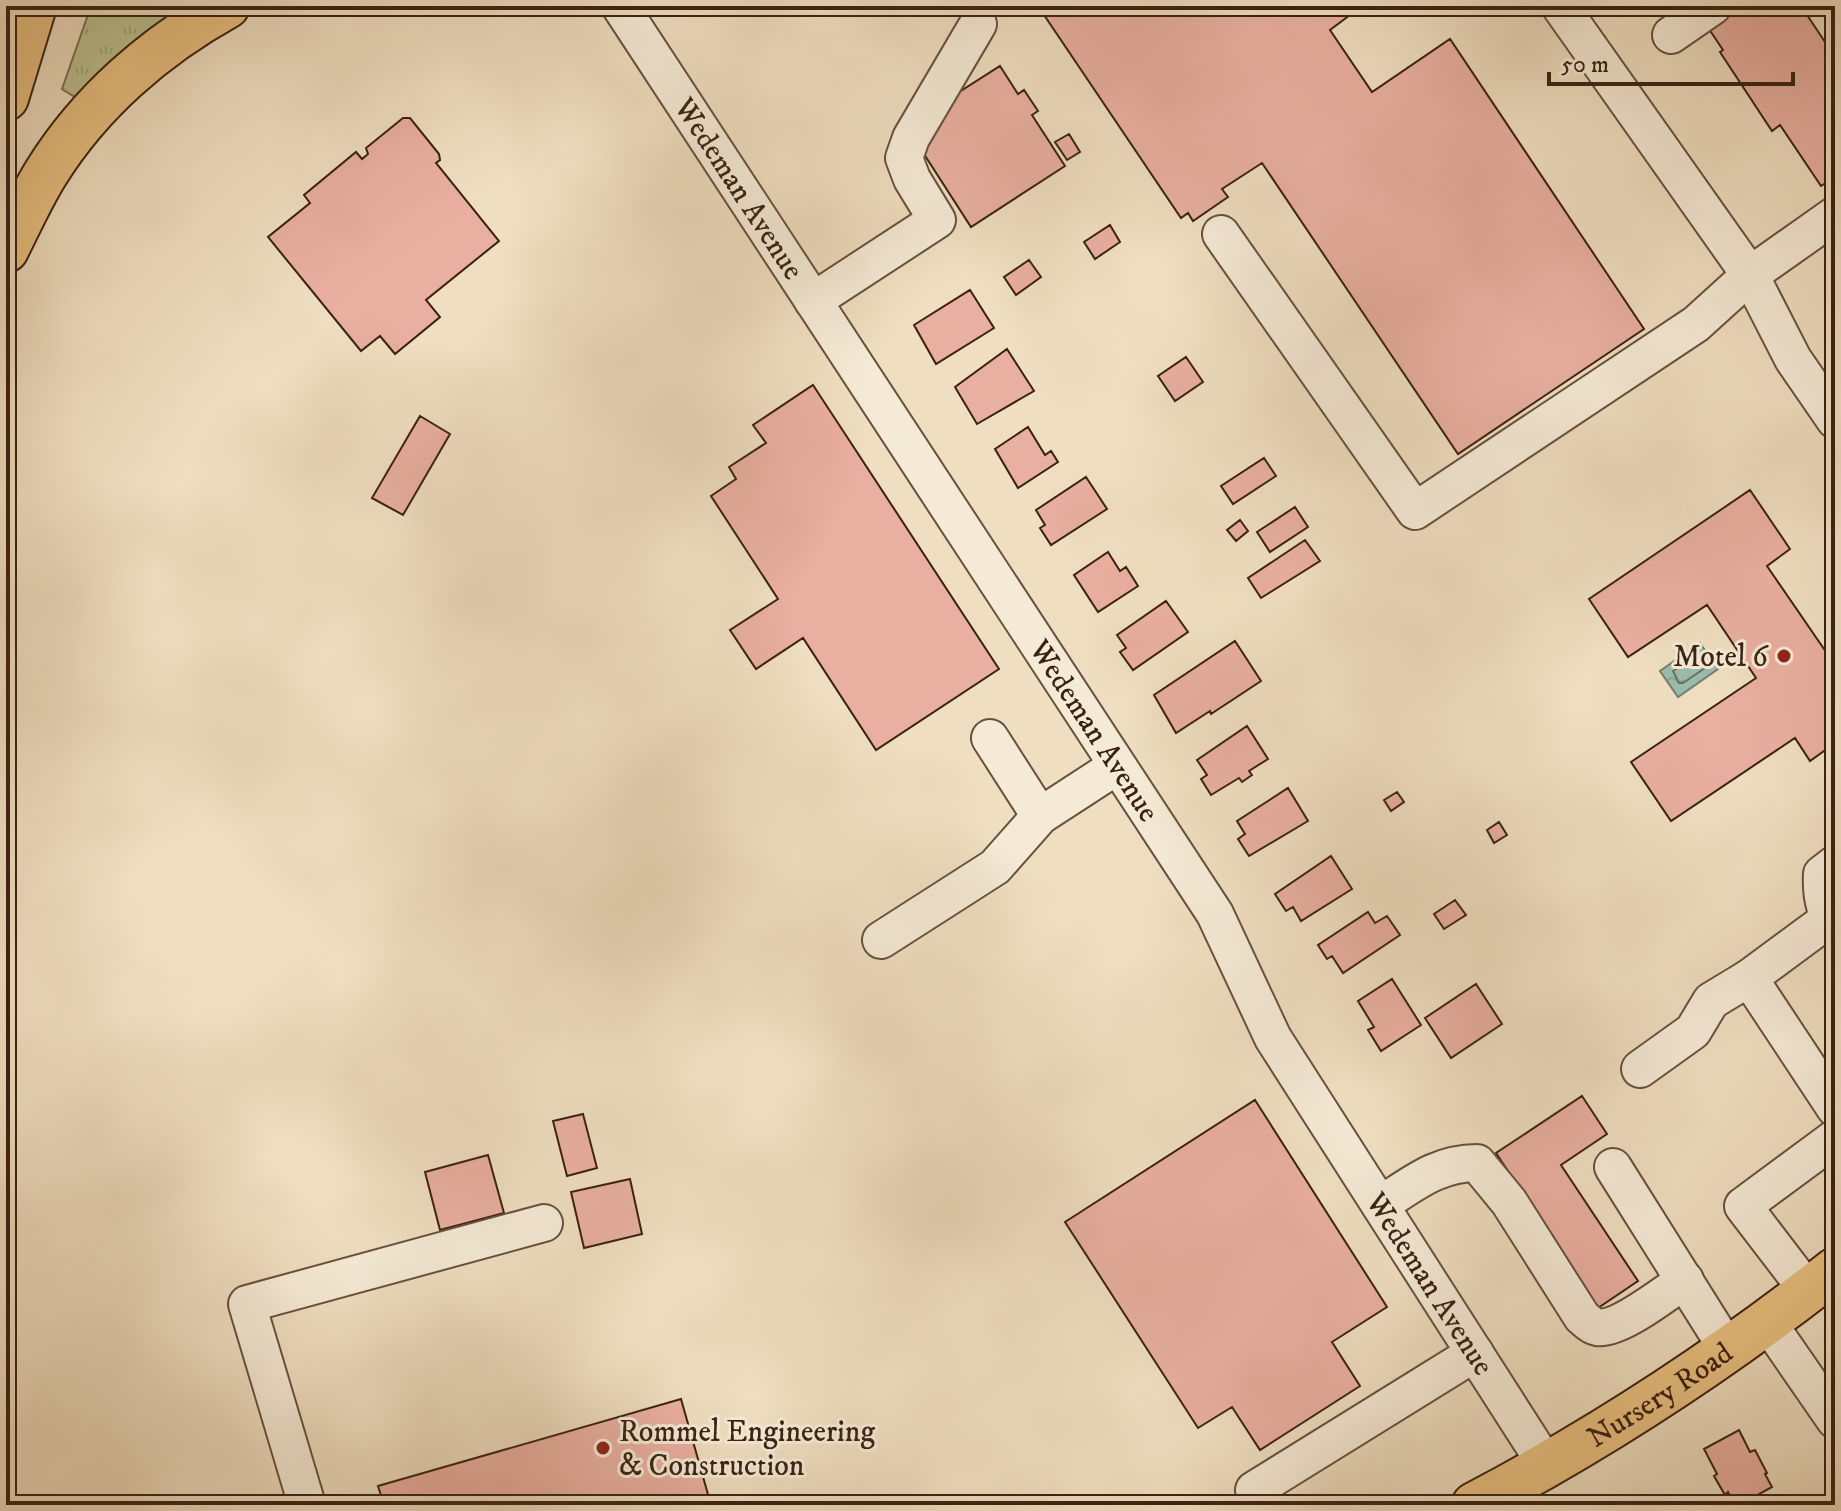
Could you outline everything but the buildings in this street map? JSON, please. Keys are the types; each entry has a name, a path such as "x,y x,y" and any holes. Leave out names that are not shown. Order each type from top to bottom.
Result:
{"main road":[{"path":"6,98 34,6"},
{"path":"6,250 46,173 85,120 155,53 186,29 227,6"},
{"name":"Nursery Road","path":"1474,1505 1547,1466 1728,1350 1822,1280"}],"street":[{"name":"Wedeman Avenue","path":"620,6 1215,914 1273,1038 1547,1466"},
{"path":"1560,6 1750,275 1793,359 1835,420"},
{"path":"1671,35 1713,6"},
{"path":"813,301 937,220 912,179 904,158 911,138 978,24"},
{"path":"1221,234 1415,511 1696,324 1750,275 1835,215"},
{"path":"990,738 1040,816"},
{"path":"881,940 995,867 1040,816 1117,766"},
{"path":"1640,1069 1693,1031 1711,1001 1832,923 1821,891 1822,874 1835,864"},
{"path":"1749,978 1835,1108"},
{"path":"1822,1280 1743,1206 1835,1138"},
{"path":"1380,1205 1438,1168 1457,1163 1477,1163 1509,1202 1582,1317 1594,1327 1608,1328 1685,1280"},
{"path":"1613,1167 1728,1350"},
{"path":"307,1505 247,1304 544,1223"},
{"path":"1768,1323 1829,1397"},
{"path":"1264,1505 1254,1490 1475,1353"}],"green space":[{"path":"91,6 194,6 78,99 62,89"}],"water":[{"path":"1700,643 1718,669 1678,697 1660,671"}],"place":[{"name":"Motel 6","path":"1784,656"},
{"name":"Rommel Engineering & Construction","path":"603,1448"}]}
